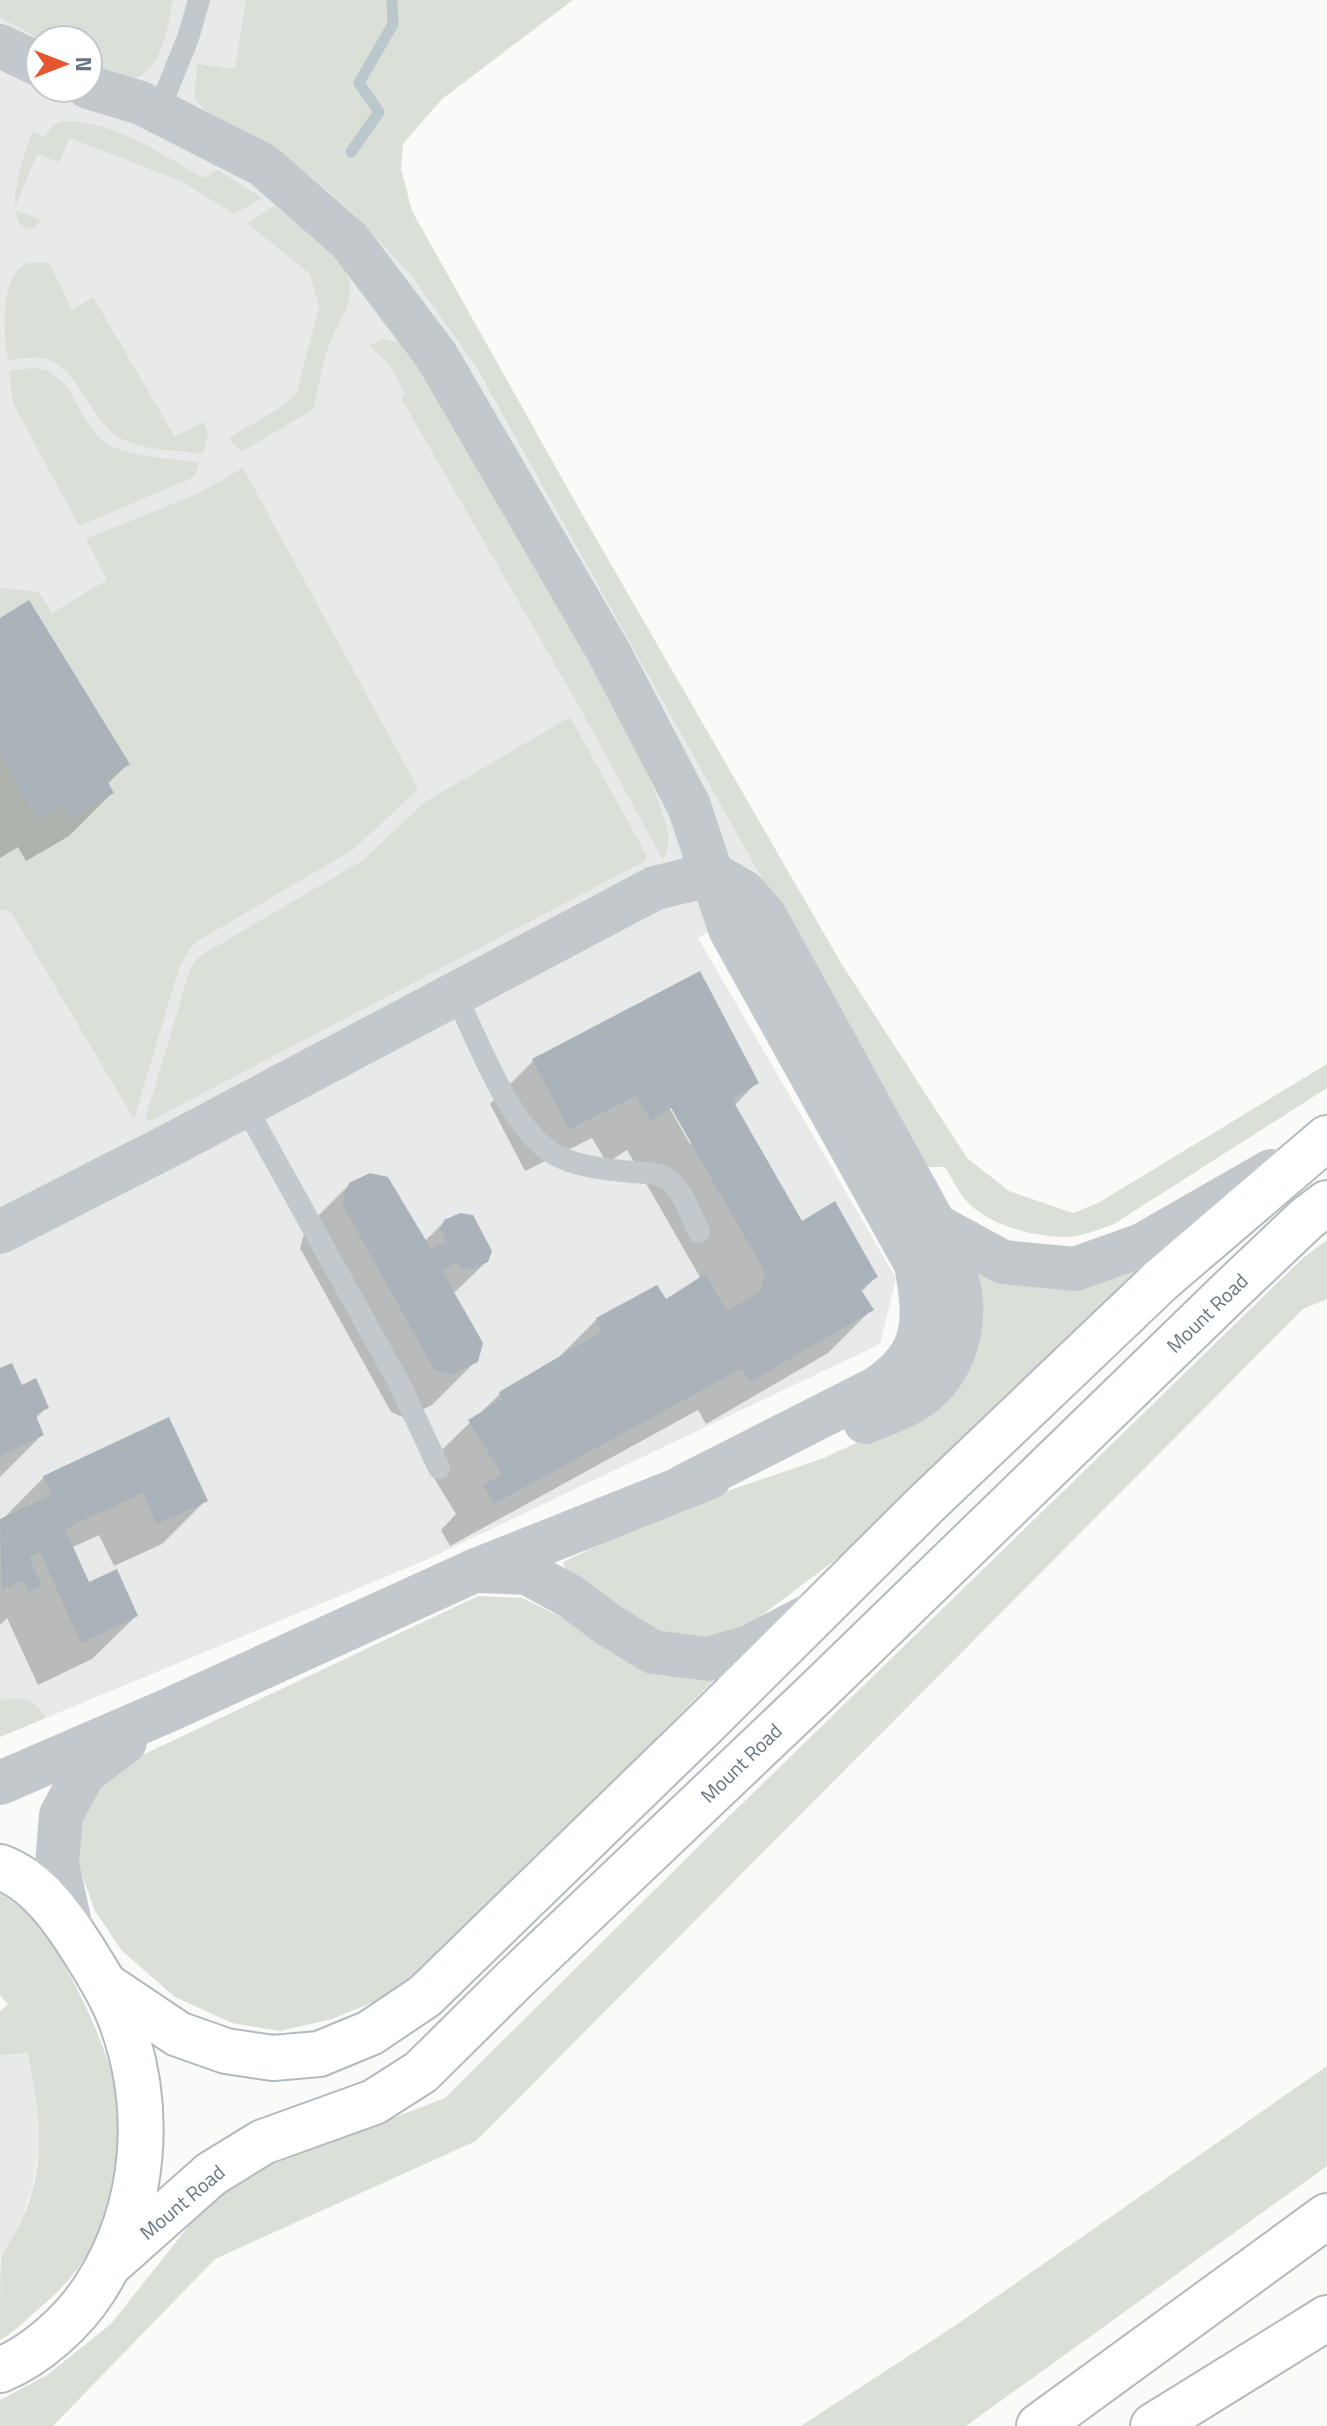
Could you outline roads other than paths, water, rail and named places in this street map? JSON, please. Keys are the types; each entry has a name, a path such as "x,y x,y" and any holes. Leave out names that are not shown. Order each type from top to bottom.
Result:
{"main road":[{"path":"105,1985 178,2034 226,2051 273,2058 319,2054 370,2033 425,1996 925,1505 1161,1280 1322,1141"},
{"name":"Mount Road","path":"113,2261 211,2174 263,2142 374,2102 421,2072 1228,1293 1327,1203"},
{"path":"0,1867 39,1891 72,1933 105,1985 120,2017 133,2066 140,2111 139,2173 129,2221 113,2261 84,2307 53,2337 0,2370"},
{"path":"1039,2426 1327,2216"},
{"path":"1153,2426 1327,2318"}],"street":[{"path":"0,46 24,57"},
{"path":"104,92 141,103 263,165 349,240 436,355 607,649 689,806 730,929 916,1264 923,1303 921,1328 913,1353 896,1375 877,1388 684,1486"},
{"path":"0,1232 655,888 713,874 744,892 765,916 935,1225 957,1278 962,1308 959,1337 947,1366 930,1388 902,1407 805,1446 684,1486 474,1571 0,1783"},
{"path":"935,1225 1003,1262 1075,1269 1142,1245 1322,1141"},
{"path":"474,1571 527,1573 570,1596 610,1626 653,1652 708,1659 749,1647 819,1611"},
{"path":"72,1933 57,1864 61,1815 84,1773 169,1710"}],"lane":[{"path":"158,112 188,38 199,0"},
{"path":"455,994 500,1087 529,1134 552,1153 588,1167 656,1174 669,1180 680,1194 699,1232"},
{"path":"244,1104 399,1383 439,1468"}],"waterway":[{"path":"351,152 379,112 359,83 393,24 392,0"}]}
